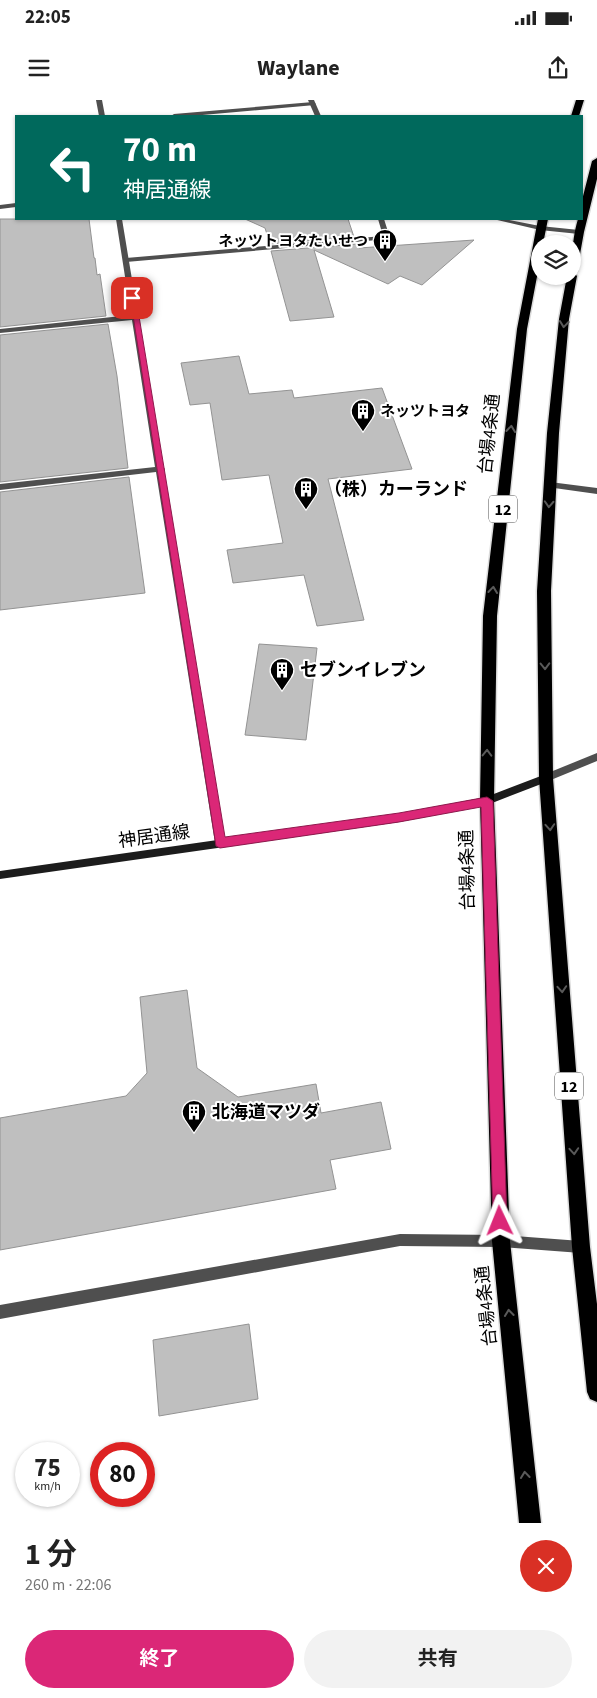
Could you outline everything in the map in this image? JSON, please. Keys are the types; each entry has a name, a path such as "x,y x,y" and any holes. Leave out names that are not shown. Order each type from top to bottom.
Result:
{"highway":[{"path":"575,115 580,100"},
{"path":"583,216 597,161"},
{"path":"578,235 582,220"},
{"name":"台場4条通","path":"530,1523 501,1241 487,801 490,616 522,329 541,223"},
{"name":"12","path":"571,285 564,328 550,485 544,591 546,778 582,1247 597,1392"}],"street":[{"path":"99,100 102,115"},
{"path":"184,115 312,102 318,115"},
{"path":"0,207 15,205"},
{"path":"119,220 161,469 220,843"},
{"path":"126,260 387,238 381,220"},
{"path":"507,220 541,223 579,232"},
{"path":"0,331 136,317"},
{"path":"0,487 161,469"},
{"path":"550,485 597,491"},
{"path":"546,778 597,757"},
{"name":"神居通線","path":"0,875 399,818 487,801 546,778"},
{"path":"0,1312 400,1240 501,1241 582,1247"}],"building":[{"path":"0,219 89,220 94,258 97,275 100,274 106,316 0,327"},
{"path":"247,220 348,220 354,237 270,244 265,228"},
{"path":"474,240 422,285 400,276 388,284 314,250 334,317 290,321 271,251 357,244 359,248"},
{"path":"108,324 117,376 128,468 0,482 0,335"},
{"path":"239,356 249,394 292,390 294,398 382,388 412,469 328,479 364,620 317,626 304,575 233,583 227,550 283,543 269,475 222,480 210,403 190,405 181,363"},
{"path":"129,477 145,593 0,610 0,492"},
{"name":"セブンイレブン","path":"259,644 317,648 306,740 245,735"},
{"name":"北海道マツダ","path":"187,990 197,1068 238,1097 316,1084 321,1113 381,1102 391,1149 330,1160 336,1189 0,1250 0,1118 126,1096 147,1073 140,997"},
{"path":"249,1324 258,1399 159,1416 153,1340"}],"place":[{"name":"ネッツトヨタたいせつ","path":"385,262"},
{"name":"ネッツトヨタ","path":"363,432"},
{"name":"（株）カーランド","path":"306,510"},
{"name":"セブンイレブン","path":"282,691"},
{"name":"北海道マツダ","path":"194,1133"}],"route":[{"path":"132,298 220,843 399,818 487,801 500,1221"}]}
